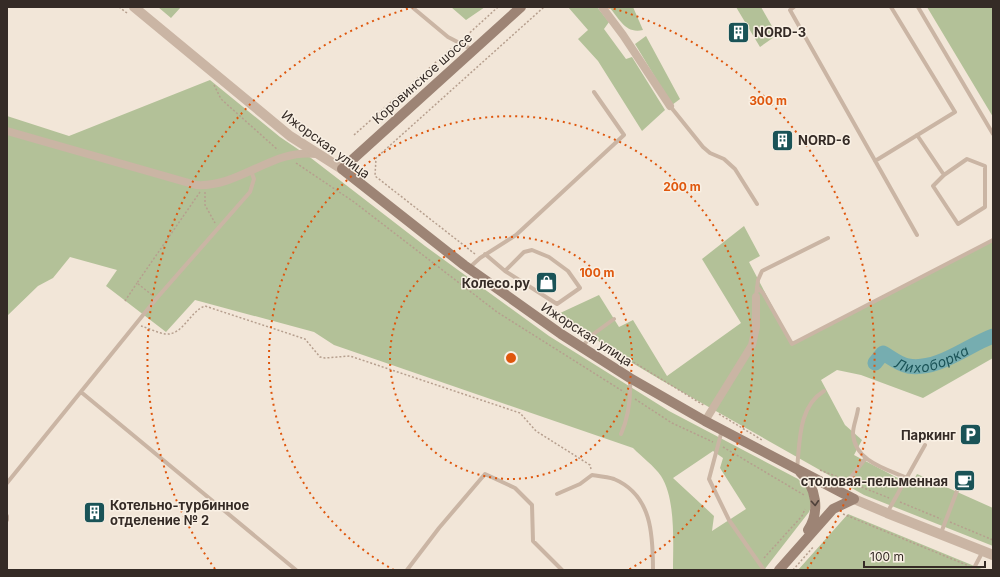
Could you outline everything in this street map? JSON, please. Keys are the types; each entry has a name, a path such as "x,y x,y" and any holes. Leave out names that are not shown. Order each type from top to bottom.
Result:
{"main road":[{"name":"Коровинское шоссе","path":"342,169 521,7"},
{"name":"Ижорская улица","path":"342,169 469,268 581,348 705,421 854,499"},
{"path":"796,549 812,524 815,512 812,490 807,480 797,469"},
{"path":"779,570 833,509 854,499"}],"street":[{"path":"602,7 624,35 670,106"},
{"name":"Ижорская улица","path":"133,12 284,131 316,154 342,169"},
{"path":"7,131 181,181 205,186 251,171 285,156 303,152 316,154"},
{"path":"705,421 752,345 756,327 756,297"},
{"name":"Ижорская улица","path":"854,499 886,514 993,555"}],"lane":[{"path":"412,7 448,38 473,50"},
{"path":"794,7 790,10 917,235"},
{"path":"875,160 955,112 891,7"},
{"path":"918,7 993,134"},
{"path":"469,268 485,254 516,235 624,135 594,92"},
{"path":"670,106 703,147 710,153 724,159 735,169 757,204"},
{"path":"917,135 944,175"},
{"path":"967,159 985,166 985,207 958,224 933,186 944,175 967,159"},
{"path":"7,483 156,299 250,192 254,179 251,171"},
{"path":"756,297 759,277 762,271 828,238"},
{"path":"757,287 763,293 792,344 993,240"},
{"path":"485,254 506,271 557,304 580,288 568,270 549,257 532,250 524,252 506,271"},
{"path":"581,348 592,336 614,319"},
{"path":"621,434 627,420 630,396 630,378"},
{"path":"797,469 802,420 814,397 824,391"},
{"path":"81,392 296,570"},
{"path":"858,409 853,432 854,444 865,459 907,478"},
{"path":"722,430 709,479 729,520 758,564 764,570"},
{"path":"886,514 925,445"},
{"path":"848,481 865,459"},
{"path":"407,570 439,528 485,474 515,488 532,505 533,541 562,570"},
{"path":"557,494 580,484 592,475 614,479 631,490 644,503 653,541 653,570"},
{"path":"940,534 960,483"},
{"path":"974,569 983,551"}],"path":[{"path":"119,7 133,12"},
{"path":"354,136 498,7"},
{"path":"212,80 221,99 285,156 354,202 497,312 672,423 719,444 806,496"},
{"path":"205,186 205,205 218,228"},
{"path":"125,301 205,186"},
{"path":"137,282 156,299"},
{"path":"135,325 164,334 178,331 197,308 205,306 305,340 320,357 350,356 520,413 536,431 590,465 592,475"},
{"path":"758,564 802,516 807,506"},
{"path":"842,514 974,569"},
{"path":"792,570 817,542"}],"green space":[{"path":"158,7 181,7 171,18"},
{"path":"451,7 485,7 466,20"},
{"path":"568,7 597,7 609,22 604,29 626,59 632,57 665,110 642,131 598,61 578,39 588,30"},
{"path":"609,7 633,7 643,30 637,31 627,28"},
{"path":"736,7 761,7 777,35 760,47"},
{"path":"927,7 993,7 993,117"},
{"path":"646,36 680,99 672,105 635,44"},
{"path":"210,80 280,137 311,158 425,246 549,336 669,411 798,479 809,490 811,507 809,512 764,570 673,570 673,522 666,486 658,472 633,448 334,345 314,332 195,300 166,332 106,286 117,270 70,257 53,278 38,286 7,316 7,116 69,136","holes":["713,451 723,458 720,468 746,509 712,531 714,516 673,478"]},
{"path":"744,226 760,256 749,262 792,344 993,240 993,358 923,398 861,375 837,370 821,380 845,425 862,440 854,455 911,485 917,474 993,508 993,546 864,495 661,380 624,358 558,314 599,295 619,327 633,320 667,376 741,323 702,259"},
{"path":"848,514 984,570 798,570"}],"waterway":[{"name":"Лихоборка","path":"875,363 883,353 898,363 908,366 919,367 930,365 952,357 993,336"}],"place":[{"name":"NORD-3","path":"738,32"},
{"name":"NORD-6","path":"783,140"},
{"name":"Колесо.ру","path":"546,283"},
{"name":"Паркинг","path":"971,435"},
{"name":"столовая-пельменная","path":"964,481"},
{"name":"Котельно-турбинное отделение № 2","path":"94,512"}]}
